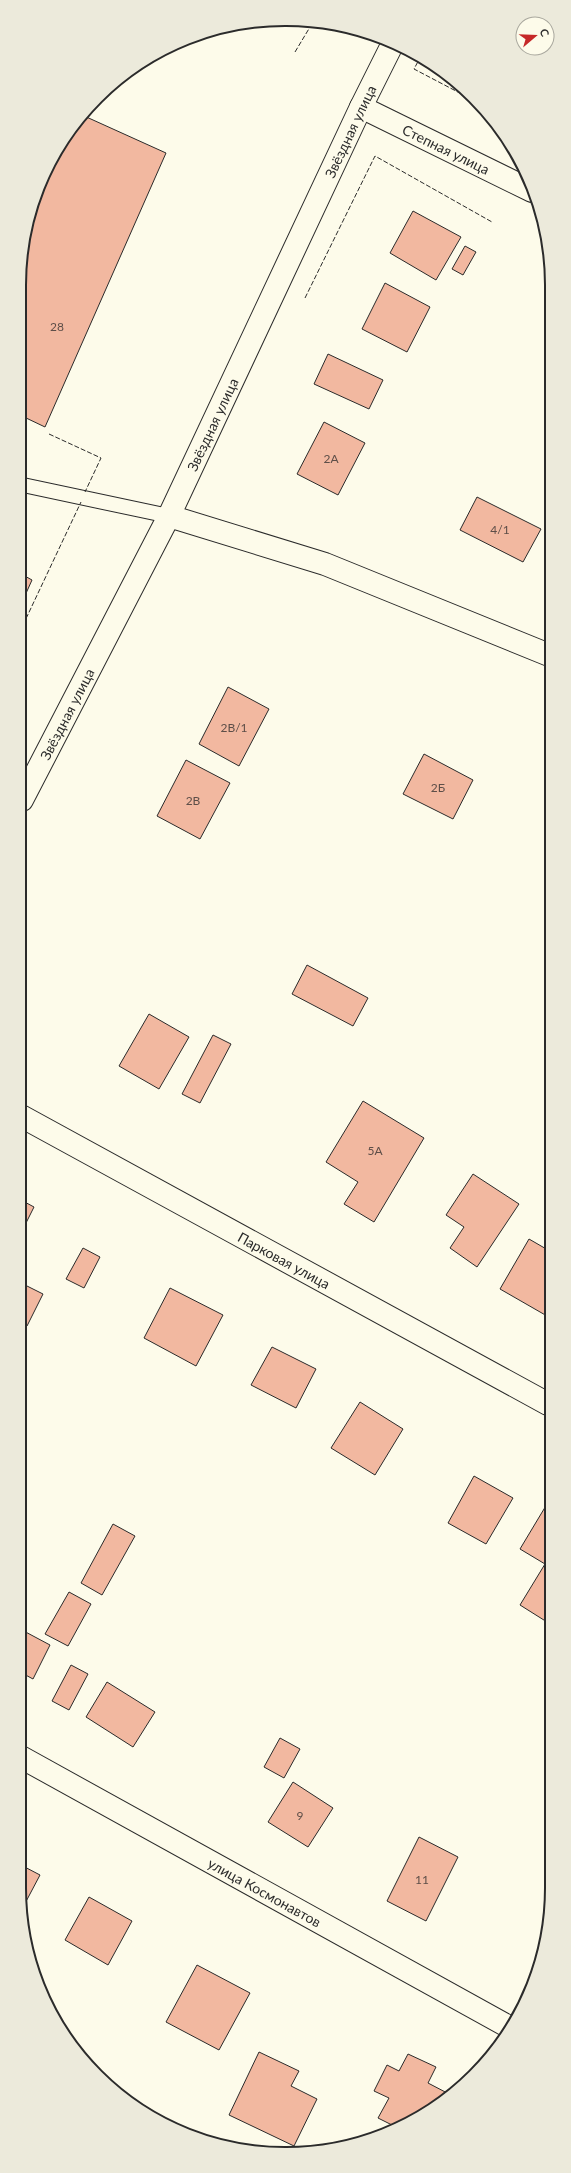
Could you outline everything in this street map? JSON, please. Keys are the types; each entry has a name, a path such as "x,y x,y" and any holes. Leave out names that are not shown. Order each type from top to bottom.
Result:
{"street":[{"name":"Звёздная улица","path":"26,792 169,516 361,107 390,48"},
{"name":"Степная улица","path":"361,107 526,188"},
{"path":"169,516 325,564 545,653"},
{"name":"Парковая улица","path":"26,1119 545,1402"},
{"name":"улица Космонавтов","path":"26,1760 505,2025"}],"lane":[{"path":"26,486 169,516"}],"building":[{"path":"88,117 166,153 45,427 26,418 26,286 28,252 35,218 46,186 70,141"},
{"path":"413,211 461,237 436,280 390,253"},
{"path":"465,246 476,252 463,275 452,269"},
{"path":"385,283 430,307 407,352 362,329"},
{"path":"328,354 383,380 369,409 314,384"},
{"path":"324,422 365,443 338,495 297,474"},
{"path":"477,497 541,529 523,562 460,530"},
{"path":"26,577 32,580 26,593"},
{"path":"228,687 269,709 239,766 199,744"},
{"path":"424,754 473,780 453,819 403,794"},
{"path":"186,760 230,783 200,839 157,816"},
{"path":"307,965 368,998 353,1026 292,994"},
{"path":"149,1014 189,1037 159,1089 119,1066"},
{"path":"213,1035 231,1044 200,1103 182,1094"},
{"path":"363,1101 424,1138 374,1222 344,1204 358,1182 326,1162"},
{"path":"473,1174 519,1204 477,1267 450,1248 464,1227 446,1215"},
{"path":"26,1203 34,1207 26,1223"},
{"path":"529,1239 545,1248 545,1315 500,1289"},
{"path":"83,1248 100,1257 84,1288 66,1279"},
{"path":"26,1286 43,1294 26,1326"},
{"path":"170,1288 223,1315 196,1366 144,1338"},
{"path":"272,1347 316,1369 296,1408 251,1385"},
{"path":"360,1402 403,1429 375,1475 331,1448"},
{"path":"474,1476 513,1498 486,1544 448,1523"},
{"path":"545,1507 545,1564 520,1549"},
{"path":"113,1524 135,1536 102,1595 81,1583"},
{"path":"545,1564 545,1621 520,1605"},
{"path":"69,1592 91,1604 68,1646 45,1634"},
{"path":"26,1632 50,1645 33,1679 26,1675"},
{"path":"71,1665 88,1674 69,1710 52,1701"},
{"path":"107,1682 155,1712 133,1747 86,1717"},
{"path":"280,1738 300,1749 284,1778 264,1767"},
{"path":"293,1782 333,1808 308,1847 268,1822"},
{"path":"419,1837 458,1857 426,1921 387,1901"},
{"path":"26,1868 40,1875 27,1900"},
{"path":"89,1897 132,1921 108,1965 65,1940"},
{"path":"197,1965 250,1993 219,2050 166,2022"},
{"path":"259,2052 299,2071 291,2086 317,2099 294,2146 229,2115"},
{"path":"408,2054 436,2067 428,2083 445,2092 430,2103 391,2124 378,2118 389,2098 374,2091 387,2065 399,2071"}],"fence":[{"path":"295,52 310,27"},
{"path":"418,62 414,69 460,93"},
{"path":"305,298 375,156 492,222"},
{"path":"49,434 101,458 85,492"},
{"path":"26,619 81,502"}]}
